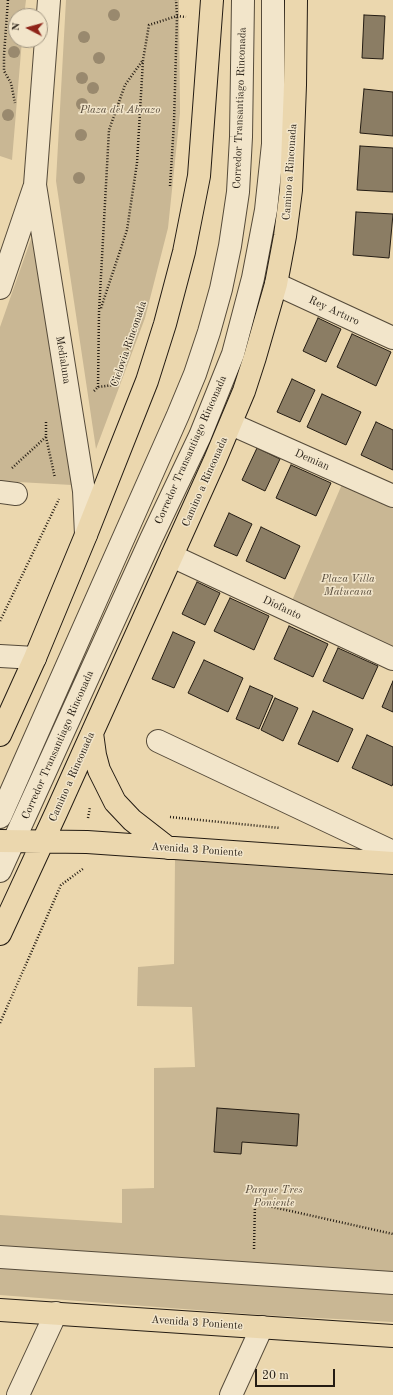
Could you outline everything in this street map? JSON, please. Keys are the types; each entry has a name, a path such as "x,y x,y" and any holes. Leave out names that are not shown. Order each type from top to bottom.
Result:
{"main road":[{"path":"0,735 35,658 86,535 147,381 168,317 184,252 199,176 212,0"},
{"name":"Camino a Rinconada","path":"0,934 231,424 255,358 276,284 285,236 291,190 295,86 296,0"},
{"path":"92,733 99,770 115,802 132,820 168,848"},
{"name":"Avenida 3 Poniente","path":"7,841 42,841 168,848 393,863"},
{"name":"Avenida 3 Poniente","path":"0,1310 393,1336"}],"street":[{"name":"Medialuna","path":"49,0 35,185 84,491 86,535"},
{"name":"Corredor Transantiago Rinconada","path":"0,817 178,415 195,374 209,332 221,289 230,246 238,192 241,137 242,0"},
{"name":"Corredor Transantiago Rinconada","path":"0,871 7,841 200,436 233,354 253,278 266,210 273,144 273,0"},
{"name":"Medialuna","path":"0,288 35,185"},
{"name":"Rey Arturo","path":"276,284 393,338"},
{"name":"Demian","path":"231,424 393,496"},
{"name":"Diofanto","path":"172,556 393,659"},
{"path":"0,656 35,658"},
{"path":"158,741 393,852"},
{"path":"0,1257 393,1284"},
{"path":"18,1395 56,1313"},
{"path":"231,1395 262,1327"}],"path":[{"path":"169,193 174,123 177,16 176,0"},
{"path":"99,312 127,230 137,163 143,60 149,25 177,16 186,17 186,12"},
{"path":"136,327 114,385 98,387 99,312 109,130 125,85 143,60"},
{"path":"12,469 72,414"},
{"path":"0,621 59,498"},
{"path":"166,816 282,828"},
{"path":"0,1023 61,885 86,866"},
{"path":"253,1274 255,1203 393,1234"}],"green space":[{"path":"0,0 26,0 25,8 8,8 8,48 21,48 12,160 0,156"},
{"name":"Plaza del Abrazo","path":"66,0 179,0 180,113 168,228 145,318 96,449 56,181"},
{"path":"38,219 72,485 0,481 0,327"},
{"name":"Plaza Villa Matucana","path":"346,475 393,496 393,659 288,610"},
{"name":"Parque Tres Poniente","path":"175,860 393,875 393,1322 262,1315 0,1295 0,1215 122,1223 122,1189 154,1188 154,1068 195,1067 192,1007 137,1006 138,967 174,964"}],"building":[{"path":"364,15 385,16 383,59 362,58"},
{"path":"364,89 393,92 393,136 360,133"},
{"path":"360,146 393,148 393,192 357,190"},
{"path":"356,212 393,214 389,258 353,255"},
{"path":"318,318 341,329 326,362 303,351"},
{"path":"352,334 391,352 376,386 337,367"},
{"path":"292,379 315,390 300,422 277,412"},
{"path":"322,394 361,412 346,445 307,427"},
{"path":"376,422 393,430 393,470 361,455"},
{"path":"257,448 280,459 265,491 242,480"},
{"path":"291,465 331,483 316,516 276,498"},
{"path":"229,513 252,524 237,556 214,546"},
{"path":"261,527 300,546 285,579 246,561"},
{"path":"197,582 220,593 205,625 182,614"},
{"path":"230,598 269,616 254,650 214,631"},
{"path":"289,626 328,644 313,677 274,659"},
{"path":"173,632 195,642 174,688 152,679"},
{"path":"338,648 378,666 363,699 323,681"},
{"path":"204,660 243,678 228,712 188,693"},
{"path":"393,681 393,712 382,707"},
{"path":"250,686 273,696 259,729 236,719"},
{"path":"275,698 298,708 283,741 261,730"},
{"path":"313,711 353,729 338,762 298,744"},
{"path":"367,735 393,747 392,786 352,768"},
{"path":"217,1108 299,1114 297,1146 242,1142 241,1154 214,1152"}]}
